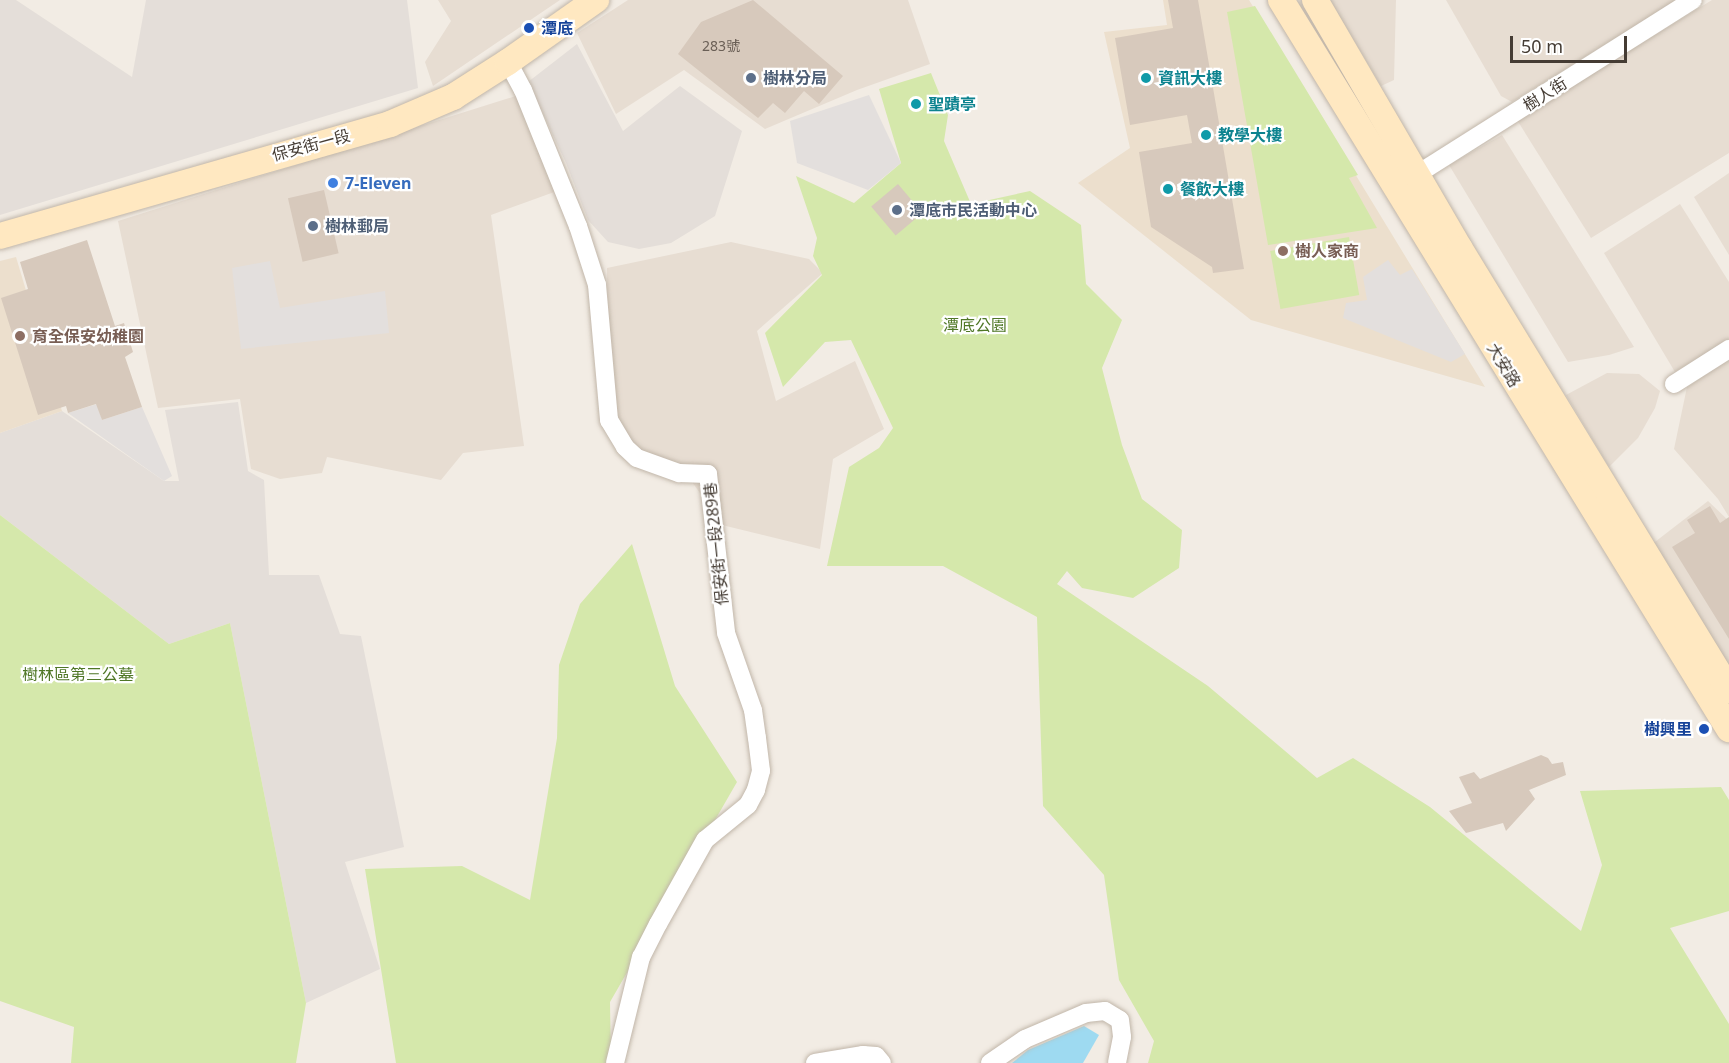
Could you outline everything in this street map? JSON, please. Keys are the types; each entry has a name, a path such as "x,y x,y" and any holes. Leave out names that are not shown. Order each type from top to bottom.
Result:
{"street":[{"name":"保安街一段","path":"0,236 390,124 453,97 508,62 596,0"},
{"name":"大安路","path":"1281,0 1407,181 1729,690"},
{"name":"大安路","path":"1315,0 1407,181 1619,553 1729,729"},
{"name":"樹人街","path":"1407,181 1693,0"},
{"name":"保安街一段289巷","path":"508,62 523,90 578,226 597,285 609,420 626,447 637,458 679,473 708,474 726,633 753,710 759,749 761,771 748,805 705,840 641,957 615,1063"},
{"path":"1674,384 1729,349"},
{"path":"990,1063 1025,1040 1086,1013 1105,1011 1120,1020 1122,1037 1117,1063"},
{"path":"815,1063 862,1055 876,1056 882,1063"}],"shaded area":[{"path":"0,0 16,0 132,77 146,0 407,0 418,88 0,215"},
{"path":"438,0 560,0 433,86 425,62 451,21"},
{"path":"628,0 908,0 930,64 857,90 765,129 684,70 616,114 577,33"},
{"name":"樹人家商","path":"1163,0 1249,0 1485,387 1251,320 1078,183 1130,148 1104,32 1167,25"},
{"path":"1330,0 1396,0 1394,80 1381,86"},
{"path":"1446,0 1677,0 1512,102 1501,96"},
{"path":"1712,0 1729,0 1729,153 1591,238 1517,120"},
{"path":"577,44 623,131 680,86 742,131 715,216 671,243 639,249 608,242 588,220 566,163 528,82"},
{"path":"522,94 557,191 491,215 524,446 463,453 441,480 327,457 322,473 280,479 251,469 240,399 158,408 118,221"},
{"path":"869,95 901,163 868,190 797,163 790,121"},
{"path":"1502,135 1634,347 1609,355 1568,362 1449,165"},
{"path":"1729,173 1729,255 1694,197"},
{"path":"1680,204 1729,282 1729,339 1675,372 1604,253"},
{"path":"731,242 809,259 823,273 757,331 776,401 855,361 884,429 833,459 820,549 722,525 679,463 649,458 622,438 609,408 607,268"},
{"name":"育全保安幼稚園","path":"16,257 62,411 0,433 0,261"},
{"path":"1388,260 1400,275 1412,269 1465,354 1451,362 1343,318 1346,303 1367,300 1363,277"},
{"path":"270,261 280,308 385,291 389,333 241,349 232,268"},
{"path":"1729,360 1729,517 1718,499 1674,449 1687,387"},
{"path":"1607,373 1639,374 1660,391 1655,408 1638,438 1609,467 1566,395"},
{"path":"238,402 248,471 264,480 269,575 319,575 340,634 361,636 404,847 345,862 380,969 306,1003 230,623 169,644 0,515 0,433 62,411 164,481 179,481 165,410"},
{"path":"97,404 102,420 142,407 172,476 164,481 68,413"},
{"path":"1708,501 1729,521 1729,679 1651,545"}],"green space":[{"path":"1255,6 1358,175 1349,178 1377,228 1268,245 1227,12"},
{"name":"潭底公園","path":"931,73 948,115 944,141 971,204 1030,191 1081,225 1086,284 1122,320 1102,368 1122,445 1142,499 1182,530 1179,568 1133,598 1082,588 1067,571 1057,584 1208,686 1317,778 1353,758 1430,807 1581,931 1602,865 1580,791 1721,787 1729,800 1729,911 1670,928 1729,1024 1729,1063 1148,1063 1154,1041 1119,980 1104,875 1043,806 1037,617 943,566 827,566 849,467 879,448 893,428 851,340 825,342 783,387 765,333 822,275 813,256 817,238 796,176 854,203 901,163 879,89"},
{"path":"1349,237 1359,295 1280,309 1270,251"},
{"name":"樹林區第三公墓","path":"0,515 169,644 230,623 306,1003 296,1063 71,1063 74,1027 0,1001"},
{"path":"632,544 675,686 737,782 610,1002 611,1063 396,1063 365,869 462,866 530,900 557,738 559,665 580,604"}],"water":[{"path":"1084,1026 1099,1035 1083,1063 1012,1063 1028,1050"}],"building":[{"name":"樹林分局","path":"753,0 843,76 819,104 804,91 785,113 773,103 758,118 678,54 701,22"},
{"path":"1168,0 1198,0 1244,269 1213,273 1212,267 1151,227 1139,152 1192,143 1187,115 1130,125 1115,38 1173,28"},
{"name":"潭底市民活動中心","path":"898,184 922,213 896,236 871,206"},
{"name":"樹林郵局","path":"324,190 339,253 303,262 288,198"},
{"path":"87,240 115,326 124,323 133,352 125,357 142,407 102,420 96,404 68,413 66,406 38,415 1,298 28,289 20,262"},
{"path":"1710,506 1720,523 1729,517 1729,639 1672,547 1695,533 1687,520"},
{"path":"1541,755 1548,758 1552,764 1563,762 1566,775 1529,790 1535,799 1506,831 1503,823 1466,833 1449,811 1472,803 1459,777 1474,772 1480,779"}],"place":[{"name":"潭底","path":"529,28"},
{"name":"樹林分局","path":"751,78"},
{"name":"資訊大樓","path":"1146,78"},
{"name":"聖蹟亭","path":"916,104"},
{"name":"教學大樓","path":"1206,135"},
{"name":"7-Eleven","path":"333,183"},
{"name":"餐飲大樓","path":"1168,189"},
{"name":"潭底市民活動中心","path":"897,210"},
{"name":"樹林郵局","path":"313,226"},
{"name":"樹人家商","path":"1283,251"},
{"name":"育全保安幼稚園","path":"20,336"},
{"name":"樹興里","path":"1704,729"}]}
